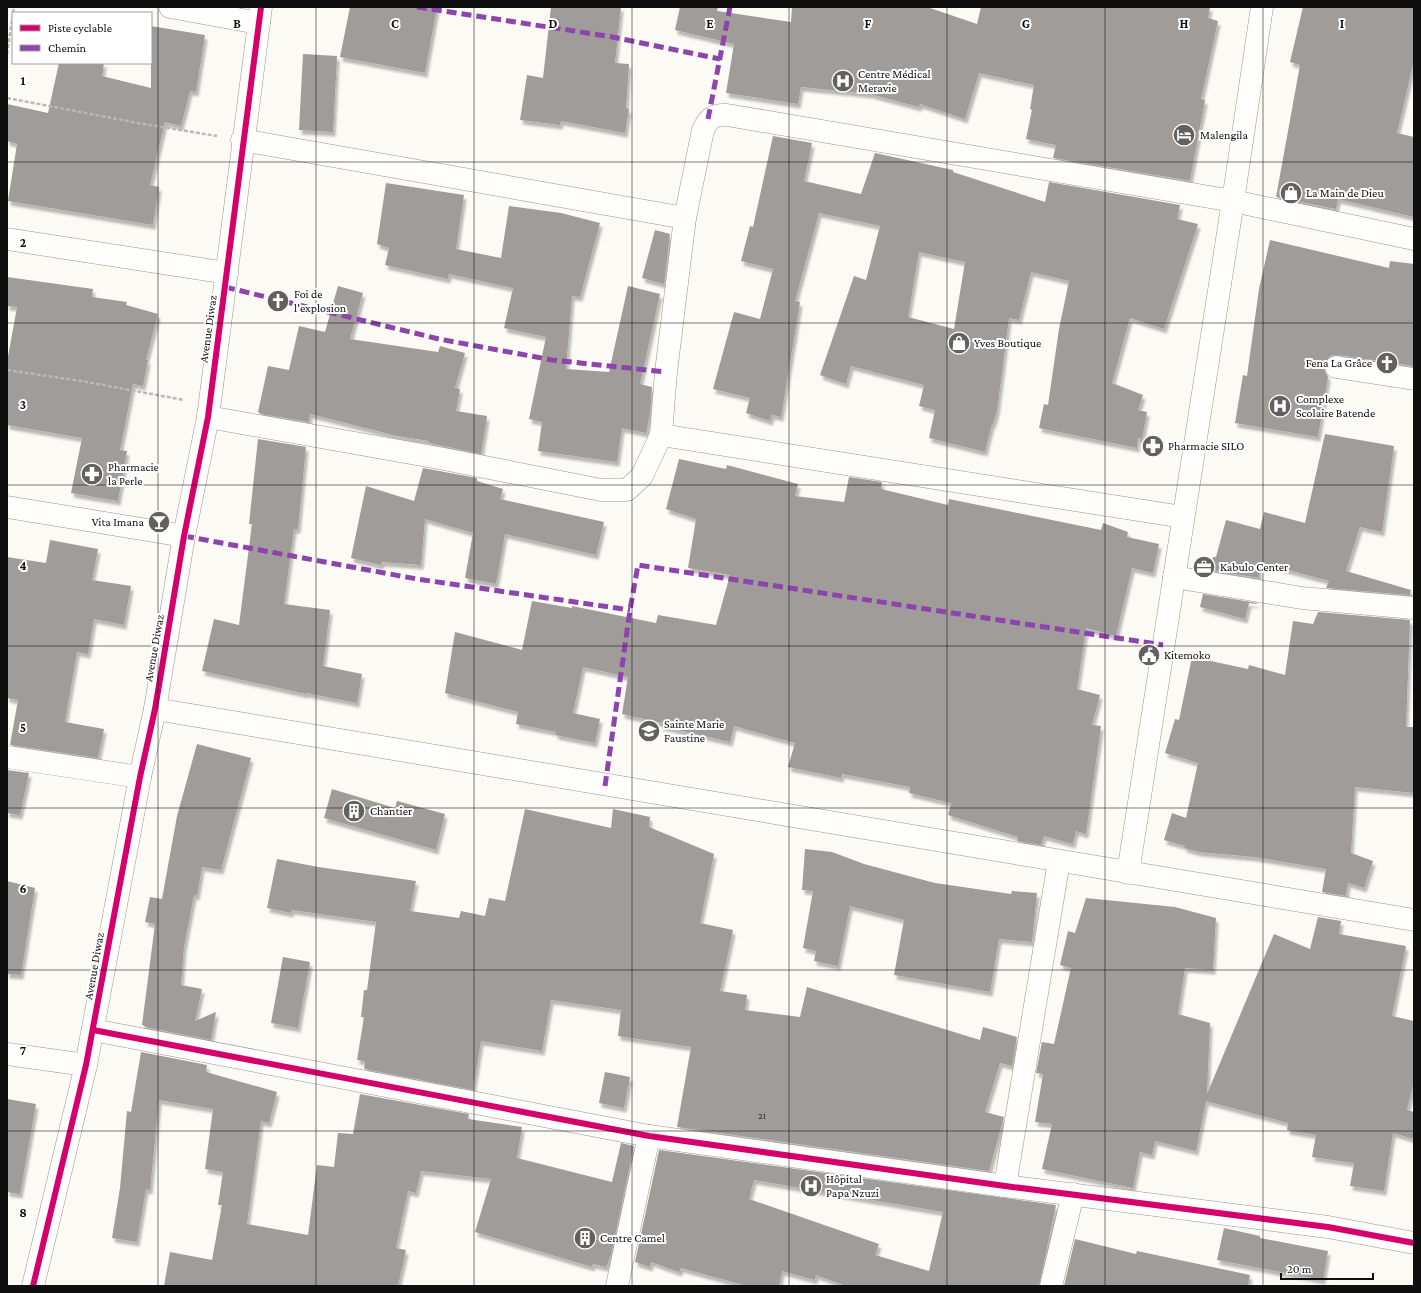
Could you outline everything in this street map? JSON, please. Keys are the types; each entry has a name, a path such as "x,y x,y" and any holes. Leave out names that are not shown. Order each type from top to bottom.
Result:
{"street":[{"path":"170,7 260,15"},
{"path":"1128,873 1234,200 1262,7"},
{"name":"Avenue Diwaz","path":"33,1286 86,1065 140,777 155,709 184,536 208,411 227,273 242,140 260,15"},
{"path":"208,411 601,490 627,490 642,476 661,435 666,372 685,218 703,130 708,119 716,114 1234,200 1414,239"},
{"path":"242,140 685,218"},
{"path":"7,239 227,273"},
{"path":"1336,367 1414,379"},
{"path":"661,435 1183,517"},
{"path":"7,507 184,536"},
{"path":"1174,577 1302,598 1414,608"},
{"path":"155,709 1414,920"},
{"path":"7,757 140,777"},
{"path":"1005,1186 1059,861"},
{"path":"93,1030 649,1136 1005,1186 1328,1227 1414,1243"},
{"path":"7,1054 86,1065"},
{"path":"617,1286 649,1136"},
{"path":"1051,1286 1073,1194"}],"path":[{"path":"7,54 12,20"},
{"path":"7,98 138,123 242,140"},
{"path":"7,370 81,381 208,411"}],"building":[{"path":"350,7 437,7 425,73 340,57"},
{"path":"551,7 621,7 615,63 629,64 626,108 629,109 625,133 561,121 560,125 520,120 527,75 543,78"},
{"path":"680,7 718,7 717,11 791,22 792,7 927,7 977,24 981,7 1210,7 1208,18 1218,21 1201,99 1205,100 1190,180 1053,158 1056,145 1026,139 1032,110 1030,109 1034,85 979,73 965,119 920,104 919,107 870,94 801,87 798,104 726,93 734,44 675,30"},
{"path":"1303,7 1414,7 1414,60 1397,133 1414,137 1414,217 1338,199 1336,209 1276,197 1300,65 1290,62"},
{"path":"152,26 205,35 196,92 190,91 181,126 165,122 150,185 159,187 153,225 8,201 17,144 7,141 7,104 48,113 59,64 104,64 102,76 151,88"},
{"path":"303,54 337,56 333,132 299,130"},
{"path":"773,136 812,143 804,181 861,194 875,153 953,170 953,172 1045,202 1049,182 1180,205 1177,219 1198,224 1164,329 1130,318 1112,383 1143,395 1138,410 1147,412 1142,439 1138,438 1137,448 1039,428 1044,404 1048,405 1059,329 1069,281 1031,272 1019,320 1009,318 997,411 985,452 929,438 935,410 919,406 924,385 851,366 846,384 820,375 854,276 866,280 880,226 819,213 795,301 800,302 781,417 772,415 770,421 746,413 750,398 713,389 734,312 760,319 773,269 741,261 750,226 753,227","holes":["919,252 965,262 954,329 908,317"]},
{"path":"386,183 464,195 456,249 501,258 509,206 561,213 600,223 580,297 572,296 566,369 609,372 628,286 660,294 640,384 652,387 650,414 646,433 622,428 617,462 538,451 542,422 529,419 546,337 504,328 513,288 449,274 448,279 385,265 389,248 377,244"},
{"path":"655,230 670,234 664,284 642,278"},
{"path":"1270,240 1389,268 1390,261 1414,264 1414,366 1332,355 1327,359 1324,365 1325,372 1328,377 1318,437 1235,423 1243,375 1247,376 1259,289"},
{"path":"7,277 93,289 92,297 127,302 126,305 158,314 146,360 148,360 143,386 133,384 120,450 127,451 118,501 71,493 82,438 7,425 7,362 17,307 7,306"},
{"path":"338,286 363,293 350,339 438,352 440,346 465,353 455,388 460,389 456,411 487,416 481,454 429,443 429,441 397,436 310,414 309,422 261,414 258,412 268,366 289,370 299,326 325,332"},
{"path":"1325,434 1394,446 1382,532 1360,527 1346,571 1411,590 1410,595 1326,588 1329,581 1259,562 1259,578 1210,570 1213,557 1216,557 1226,520 1260,529 1264,512 1305,523"},
{"path":"258,439 306,447 298,529 294,529 284,604 330,610 323,666 362,674 357,703 306,694 202,671 214,619 239,625 252,524 249,524"},
{"path":"679,459 726,469 727,465 798,484 795,496 844,502 849,477 882,482 881,489 948,505 949,499 1101,530 1103,523 1128,532 1127,537 1159,544 1153,573 1132,568 1116,636 1086,628 1077,689 1100,695 1092,725 1101,726 1086,834 1076,831 1073,844 1044,836 1041,845 1017,841 1018,837 948,815 951,803 909,793 910,787 842,774 841,778 788,767 795,743 734,726 730,742 661,726 662,723 622,714 628,677 583,667 573,713 600,719 595,743 555,735 556,732 516,724 518,712 445,693 455,632 522,650 532,601 572,608 572,606 656,623 658,615 716,625 730,575 688,568 696,519 666,509"},
{"path":"423,468 477,478 477,481 503,489 500,499 604,522 596,555 505,534 496,584 465,578 473,533 425,519 421,565 382,562 381,565 351,558 366,486 414,501"},
{"path":"50,540 98,549 92,580 131,586 124,625 94,619 88,654 77,652 65,722 104,729 98,758 10,745 18,700 7,698 7,557 46,563"},
{"path":"1203,594 1257,604 1249,603 1245,619 1200,607"},
{"path":"1318,612 1410,620 1406,727 1414,727 1414,793 1355,787 1351,853 1373,861 1364,888 1348,883 1346,896 1322,892 1326,869 1254,857 1199,852 1164,840 1172,813 1186,818 1198,763 1165,753 1175,719 1179,720 1192,657 1248,669 1249,665 1285,675 1293,621 1313,624"},
{"path":"197,744 251,758 221,870 202,867 197,896 194,895 184,947 181,985 202,989 195,1021 216,1012 211,1040 145,1027 142,1025 155,924 145,922 150,897 162,899 177,816"},
{"path":"7,770 29,773 20,815 7,813"},
{"path":"332,789 395,808 397,801 445,814 436,850 324,818"},
{"path":"525,809 611,828 613,809 650,817 649,827 714,854 700,923 733,930 720,991 747,995 745,1010 800,1017 807,987 980,1040 983,1027 1017,1037 1012,1066 1000,1063 985,1112 1004,1117 989,1171 677,1127 691,1047 618,1036 621,1010 551,1000 542,1051 481,1041 473,1090 364,1069 365,1061 357,1060 364,1017 361,1017 364,990 367,990 376,922 292,910 291,913 267,908 277,859 318,867 416,881 410,911 459,918 461,911 485,916 489,898 505,901"},
{"path":"805,849 832,852 864,864 935,883 1011,894 1012,891 1037,893 1032,942 999,939 990,992 894,975 904,920 850,906 838,966 814,961 816,951 803,948 813,891 802,890"},
{"path":"7,881 35,888 21,975 7,974"},
{"path":"1086,898 1175,907 1216,918 1213,970 1185,968 1178,1014 1210,1023 1207,1094 1274,934 1310,949 1318,917 1341,921 1339,934 1406,946 1392,1016 1414,1021 1414,1081 1407,1110 1414,1112 1414,1139 1393,1133 1384,1191 1350,1186 1354,1163 1312,1157 1316,1135 1287,1130 1288,1123 1206,1101 1196,1151 1155,1141 1152,1155 1140,1152 1133,1188 1042,1169 1052,1124 1035,1122 1043,1074 1036,1073 1042,1042 1054,1044 1071,968 1060,965 1068,931 1075,933"},
{"path":"283,957 310,962 298,1028 271,1023"},
{"path":"141,1052 207,1065 206,1072 277,1092 269,1123 261,1121 247,1224 308,1235 317,1165 334,1167 338,1133 353,1134 360,1094 469,1114 468,1119 522,1127 517,1158 612,1182 621,1143 634,1146 611,1255 606,1267 593,1264 592,1267 475,1232 491,1179 421,1171 416,1193 408,1191 396,1248 406,1250 398,1286 164,1286 170,1252 212,1260 222,1205 218,1205 223,1172 205,1169 213,1109 159,1100 150,1190 146,1189 137,1242 112,1238 120,1188 127,1111 131,1112"},
{"path":"605,1072 630,1077 624,1108 599,1103"},
{"path":"7,1099 36,1104 20,1194 7,1192"},
{"path":"659,1150 1056,1205 1039,1286 846,1286 816,1275 815,1280 782,1271 779,1286 747,1286 681,1268 679,1272 651,1262 650,1267 635,1262","holes":["754,1180 943,1212 929,1271 875,1255 879,1244 749,1199"]},
{"path":"1224,1228 1260,1236 1260,1238 1328,1251 1323,1280 1217,1260"},
{"path":"1075,1239 1136,1254 1137,1251 1250,1275 1248,1286 1064,1286"}],"marked path":[{"path":"417,7 607,36 720,59"},
{"path":"708,119 730,7"},
{"path":"225,287 439,339 552,360 666,372"},
{"path":"184,536 417,579 630,610"},
{"path":"605,786 630,610 638,565 1163,645"}],"cycle path":[{"path":"33,1286 86,1065 140,777 155,709 184,536 208,417 261,7"},
{"path":"93,1030 649,1136 1005,1186 1328,1227 1414,1243"}],"place":[{"name":"Centre Médical Meravie","path":"843,81"},
{"name":"Malengila","path":"1184,135"},
{"name":"La Main de Dieu","path":"1291,193"},
{"name":"Foi de l'explosion","path":"278,301"},
{"name":"Yves Boutique","path":"959,343"},
{"name":"Fena La Grâce","path":"1387,363"},
{"name":"Complexe Scolaire Batende","path":"1280,406"},
{"name":"Pharmacie SILO","path":"1153,446"},
{"name":"Pharmacie la Perle","path":"92,474"},
{"name":"Vita Imana","path":"159,522"},
{"name":"Kabulo Center","path":"1204,567"},
{"name":"Kitemoko","path":"1149,655"},
{"name":"Sainte Marie Faustine","path":"649,731"},
{"name":"Chantier","path":"354,811"},
{"name":"Hôpital Papa Nzuzi","path":"811,1186"},
{"name":"Centre Camel","path":"585,1238"}]}
